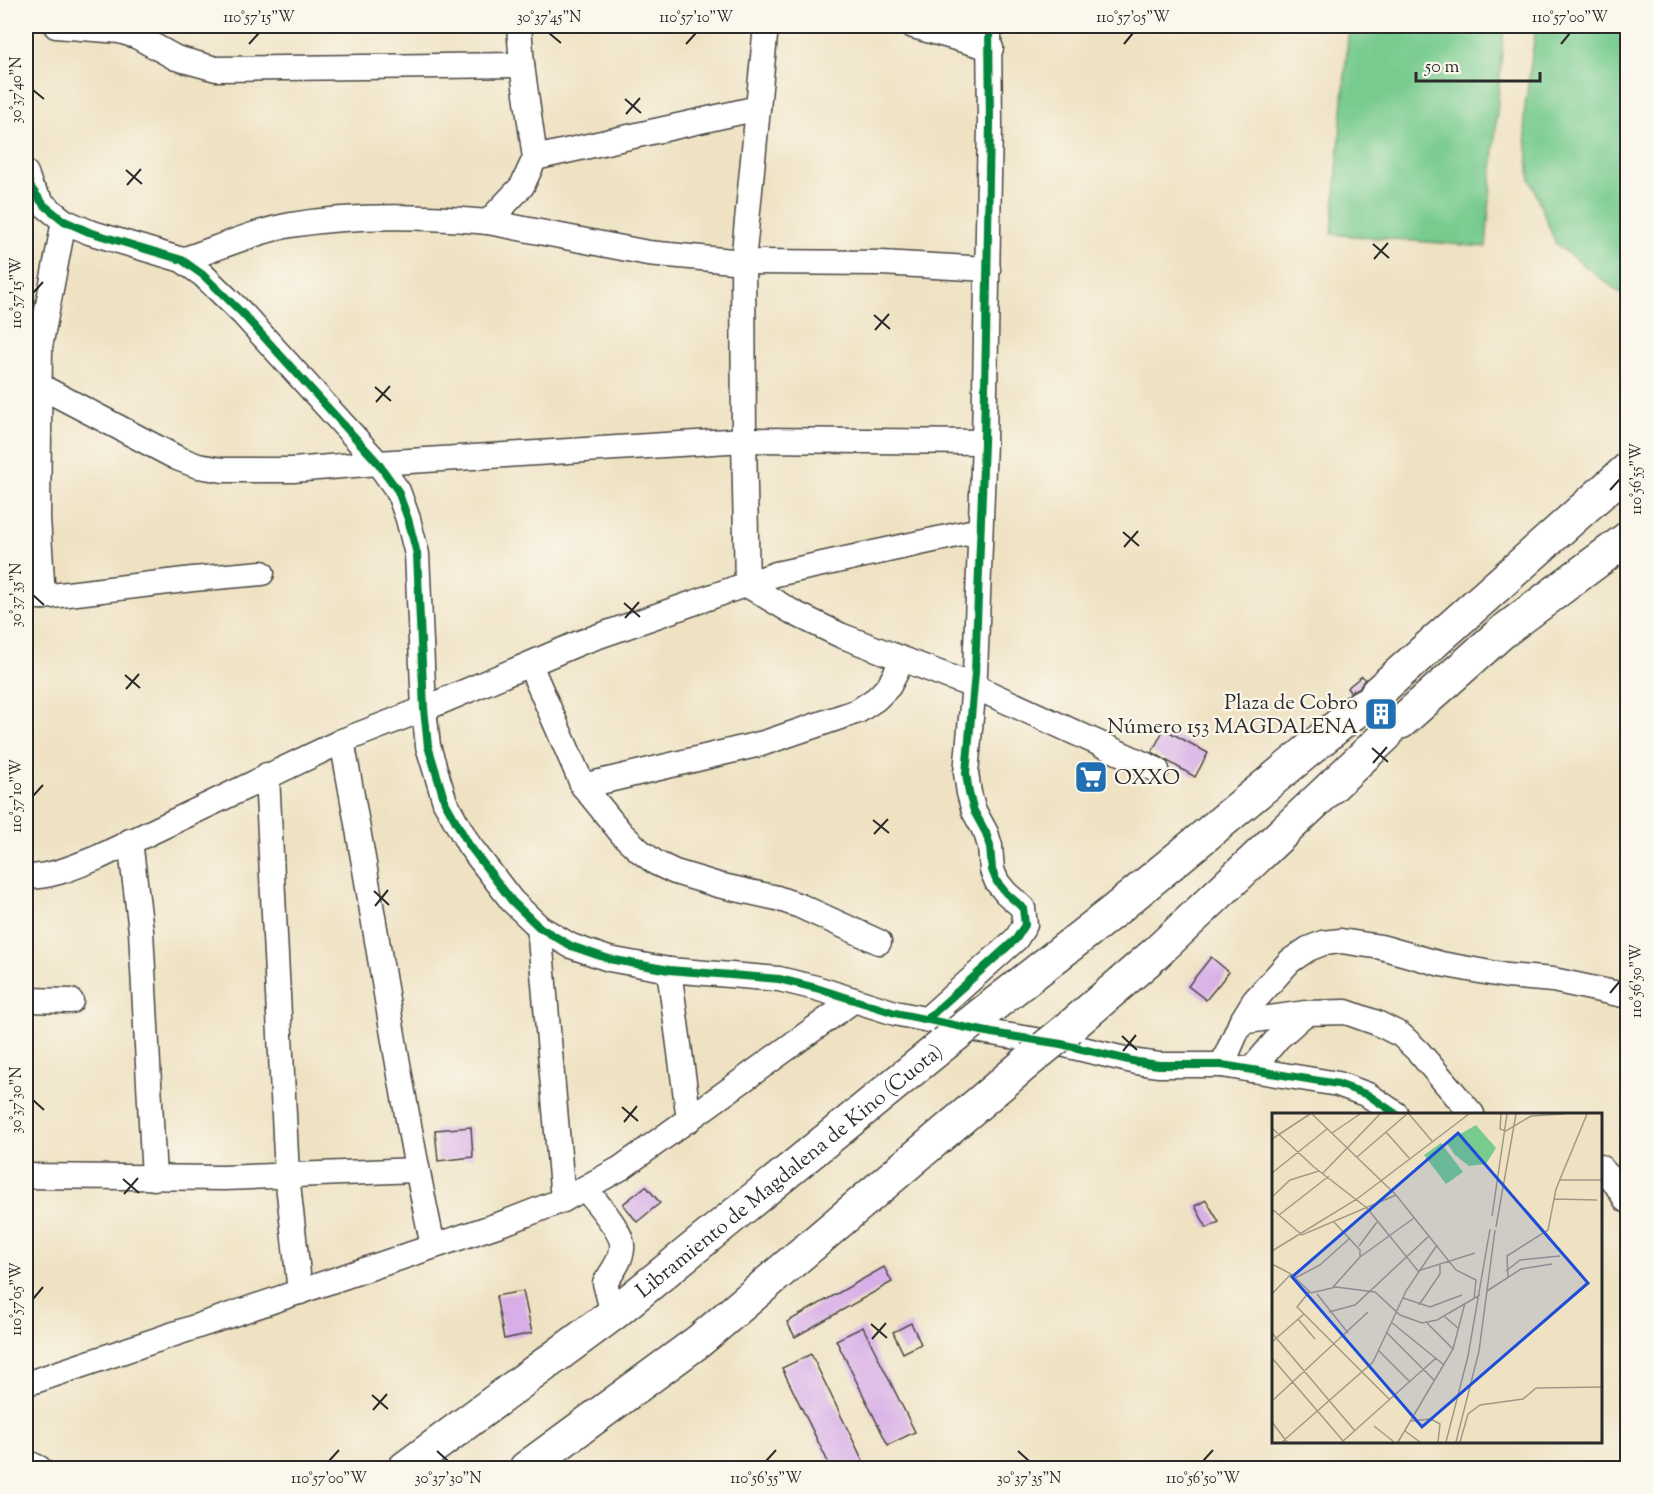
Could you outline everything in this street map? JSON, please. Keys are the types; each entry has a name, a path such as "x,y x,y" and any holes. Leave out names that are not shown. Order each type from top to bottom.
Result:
{"highway":[{"name":"Libramiento de Magdalena de Kino (Cuota)","path":"405,1468 613,1314 935,1032 982,1014 1115,910 1369,700 1628,469"},
{"path":"526,1468 699,1341 1156,953 1393,728 1501,633 1628,538"}],"street":[{"path":"56,26 120,31 136,36 176,58 216,69 522,65"},
{"path":"489,222 522,186 535,158 519,26"},
{"path":"747,585 743,261 766,26"},
{"path":"913,26 990,37 984,442 975,673 966,773 974,811 990,846 992,870 997,882 1023,908 1025,925 1016,939 935,1032"},
{"path":"535,158 758,108"},
{"path":"26,173 31,188 44,205 64,221 89,232 182,260 203,275 243,314 378,463 398,491 417,554 424,710 428,746 445,802 480,860 512,901 538,927 571,946 609,959 669,970 779,979 895,1012 935,1032 992,1033 1061,1044 1137,1062 1159,1065 1222,1065 1338,1084 1368,1095 1395,1113"},
{"path":"182,260 289,226 345,218 432,217 489,222 638,251 743,261 881,263 988,268"},
{"path":"64,221 40,346 38,518 34,597 262,573"},
{"path":"38,385 177,458 198,466 223,470 293,470 744,440 984,442"},
{"path":"26,877 41,877 66,871 342,741 424,710 579,643 776,574 980,530"},
{"path":"747,585 794,613 840,635 902,661 973,686 1157,770"},
{"path":"583,786 764,743 858,711 876,699 889,686 902,661"},
{"path":"530,665 583,786 622,834 656,863 675,872 718,885 777,898 800,906 879,942"},
{"path":"342,741 379,944 416,1170 433,1246"},
{"path":"267,775 287,1175 300,1292"},
{"path":"130,842 141,931 154,1178"},
{"path":"538,927 563,1200"},
{"path":"1222,1065 1241,1022 1254,1001 1290,961 1308,949 1323,943 1341,941 1381,947 1441,964 1507,976 1553,980 1628,996"},
{"path":"669,970 689,1120"},
{"path":"26,1000 71,1001"},
{"path":"26,1384 433,1246 586,1190 689,1120 854,1000"},
{"path":"1241,1022 1306,1014 1347,1012 1377,1023 1401,1035 1418,1051 1471,1113"},
{"path":"1251,1070 1278,1038 1306,1014"},
{"path":"1602,1169 1616,1184 1626,1200"},
{"path":"26,1176 154,1178 416,1170"},
{"path":"586,1190 622,1241 621,1254 605,1283 613,1314"},
{"path":"26,1462 39,1468"}],"green space":[{"path":"1349,26 1504,26 1486,247 1332,234"},
{"path":"1536,26 1627,26 1627,298 1556,244 1530,179 1524,115"}],"building":[{"path":"1362,676 1365,679 1359,688 1350,692 1347,688"},
{"path":"1164,729 1208,753 1195,777 1152,752"},
{"path":"1211,957 1229,972 1206,1000 1188,986"},
{"path":"471,1127 473,1157 438,1161 435,1130"},
{"path":"646,1186 660,1203 637,1222 623,1204"},
{"path":"1206,1200 1219,1222 1207,1228 1195,1206"},
{"path":"884,1267 892,1282 795,1337 787,1322"},
{"path":"523,1291 532,1333 504,1339 496,1296"},
{"path":"911,1323 921,1344 903,1353 893,1332"},
{"path":"863,1327 915,1432 888,1445 836,1340"},
{"path":"811,1354 864,1463 853,1468 831,1468 782,1368"}],"cycle path":[{"path":"927,1019 1016,939 1025,925 1023,908 997,882 992,870 990,846 974,811 966,773 975,673 984,442 990,124 989,26"},
{"path":"26,173 31,188 44,205 64,221 89,232 182,260 203,275 243,314 378,463 398,491 417,554 424,709 428,746 445,802 469,845 512,901 539,927 571,946 609,959 669,970 779,979 895,1013 992,1033 1061,1044 1137,1062 1159,1065 1222,1065 1338,1084 1368,1095 1395,1113"}],"place":[{"name":"Plaza de Cobro Número 153 MAGDALENA","path":"1381,714"},
{"name":"OXXO","path":"1091,777"}]}
